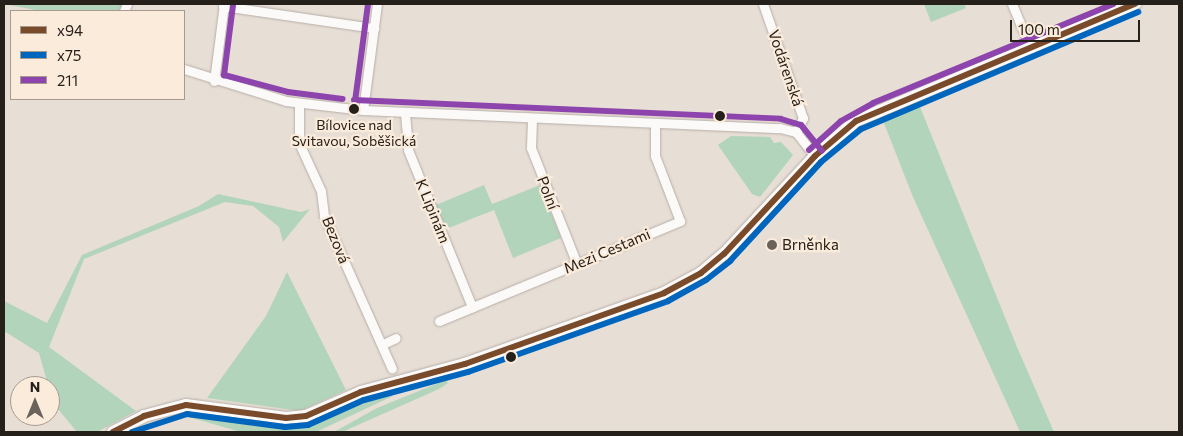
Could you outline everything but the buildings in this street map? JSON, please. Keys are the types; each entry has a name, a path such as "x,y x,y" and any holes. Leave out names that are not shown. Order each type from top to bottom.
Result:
{"main road":[{"path":"113,432 144,416 194,404 281,417 306,416 361,392 466,364 664,293 701,273 724,254 815,156 838,134 866,116 1134,4"}],"street":[{"path":"364,110 378,4"},
{"name":"Vodárenská","path":"763,4 803,118 796,132"},
{"path":"1012,4 1030,47"},
{"path":"214,81 224,5 374,28"},
{"path":"185,69 214,81 299,103 364,110 532,119 766,127 796,132 815,156"},
{"name":"Bezová","path":"299,103 299,143 321,191 324,216 383,344 392,369"},
{"name":"K Lipinám","path":"405,113 408,150 472,307"},
{"name":"Polní","path":"532,119 531,148 577,264"},
{"name":"Mezi Cestami","path":"439,321 680,221 656,156 655,123"},
{"path":"383,344 396,338"}],"green space":[{"path":"4,4 123,4 120,10 36,10"},
{"path":"924,4 964,4 966,8 931,22"},
{"path":"918,102 1017,347 1054,432 1020,432 913,197 882,118"},
{"path":"731,136 770,137 774,143 781,142 793,155 760,197 752,194 718,145"},
{"path":"484,185 492,204 540,185 561,238 513,258 494,210 446,229 436,205"},
{"path":"218,194 301,212 310,209 283,242 279,227 253,206 225,202 84,259 49,347 136,411 97,432 77,432 60,411 60,376 45,376 39,353 4,331 4,301 47,323 82,255 199,206"},
{"path":"287,272 346,390 300,411 207,398 266,316"},
{"path":"446,380 448,383 439,389 342,432 334,432 377,408"},
{"path":"367,396 393,396 316,432 241,432 178,414 201,411 304,424"}],"transit line":[{"name":"211","path":"354,109 368,4"},
{"name":"211","path":"809,150 841,121 873,103 1113,4"},
{"name":"x94","path":"113,432 144,416 186,405 286,418 306,416 361,392 465,364 664,293 701,273 724,254 815,156 856,121 1135,4"},
{"name":"211","path":"233,5 224,75 288,92 343,99"},
{"name":"x75","path":"132,432 187,414 285,427 308,425 364,400 468,372 668,301 706,280 730,261 821,162 861,129 1138,12"},
{"name":"211","path":"354,100 781,119 801,125 822,151"}],"place":[{"name":"Bílovice nad Svitavou, Soběšická","path":"354,109"},
{"name":"Brněnka","path":"772,245"}]}
